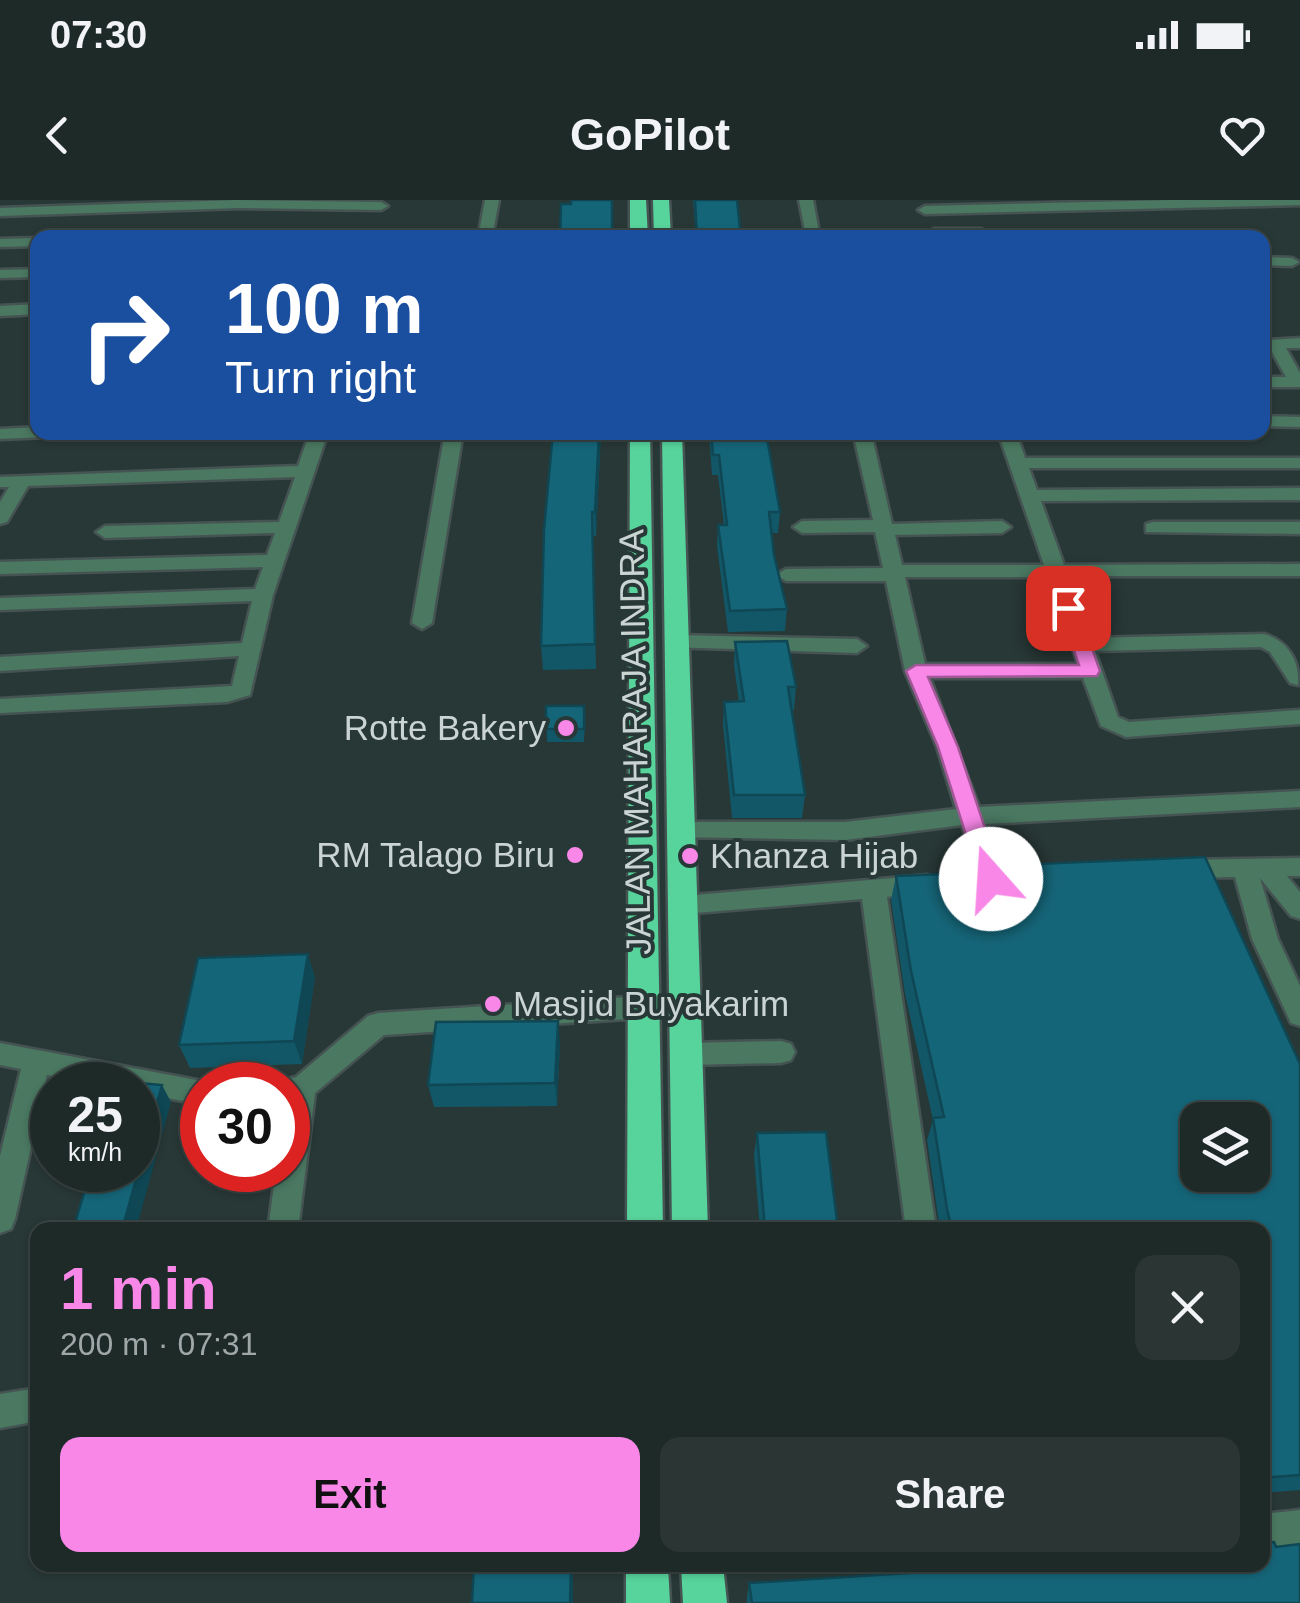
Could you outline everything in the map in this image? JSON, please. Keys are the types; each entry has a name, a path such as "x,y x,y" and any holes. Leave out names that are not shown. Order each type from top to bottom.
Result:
{"highway":[{"path":"638,200 638,230"},
{"path":"661,200 663,230"},
{"name":"JALAN MAHARAJA INDRA","path":"640,440 645,1222"},
{"name":"JALAN MAHARAJA INDRA","path":"672,440 690,1222"},
{"path":"641,599 678,599"},
{"path":"647,1572 648,1603"},
{"path":"702,1572 704,1603"}],"street":[{"path":"486,230 492,200"},
{"path":"806,200 812,230"},
{"path":"932,230 923,205 1300,201"},
{"path":"0,212 382,203 374,230"},
{"path":"0,243 30,242"},
{"path":"1270,261 1292,262"},
{"path":"0,274 30,273"},
{"path":"0,311 30,310"},
{"path":"1270,343 1300,343"},
{"path":"1270,344 1298,382"},
{"path":"1270,382 1298,382"},
{"path":"1270,421 1300,422"},
{"path":"0,434 30,433"},
{"path":"0,706 227,695 242,690 263,595 317,440"},
{"path":"422,624 453,440"},
{"path":"682,905 981,880 969,816 948,747 916,671 864,440"},
{"path":"1010,440 1109,721 1126,730 1300,717"},
{"path":"1018,463 1300,462"},
{"path":"0,482 307,472"},
{"path":"0,518 22,481"},
{"path":"1031,496 1300,494"},
{"path":"105,532 287,526"},
{"path":"802,527 1002,527"},
{"path":"1153,528 1300,528"},
{"path":"0,568 274,561"},
{"path":"786,576 1300,570"},
{"path":"0,604 263,595"},
{"path":"1081,645 1264,640 1278,647 1299,678 1291,685 1300,702"},
{"path":"676,642 857,646"},
{"path":"0,664 250,649"},
{"path":"916,671 1090,671"},
{"path":"681,830 788,834 969,816 1300,799"},
{"path":"1154,870 1300,866"},
{"path":"1255,868 1300,909"},
{"path":"1255,868 1265,939 1300,1015"},
{"path":"873,888 920,1222"},
{"path":"310,1076 378,1024 643,1007"},
{"path":"686,1054 781,1052"},
{"path":"0,1054 180,1089"},
{"path":"0,1219 37,1060"},
{"path":"284,1222 286,1192"},
{"path":"0,1411 30,1405"},
{"path":"1270,1531 1300,1528"}],"building":[{"path":"571,200 612,200 612,230 560,230 561,204 571,204"},
{"path":"695,200 737,200 740,230 697,230"},
{"path":"552,440 599,440 592,512 595,644 541,646 544,530"},
{"path":"712,440 767,440 780,512 769,512 787,609 730,611 718,525 727,525 719,455 713,455"},
{"path":"787,641 796,687 788,687 805,795 734,795 724,702 744,701 735,642"},
{"path":"546,706 584,706 584,729 546,729"},
{"path":"1205,857 1300,1064 1300,1475 1270,1477 1270,1222 950,1222 933,1118 944,1117 911,971 896,876 1033,870 1031,865 1035,864"},
{"path":"308,954 294,1041 179,1045 198,958"},
{"path":"558,1021 555,1083 428,1085 436,1022"},
{"path":"826,1132 837,1222 764,1222 757,1133"},
{"path":"84,1192 132,1192 124,1222 75,1222"},
{"path":"1270,1542 1276,1547 1300,1544 1300,1603 752,1603 749,1583 926,1572 1270,1572"},
{"path":"474,1572 571,1572 570,1603 472,1603"}],"place":[{"name":"Rotte Bakery","path":"566,728"},
{"name":"RM Talago Biru","path":"575,855"},
{"name":"Khanza Hijab","path":"690,856"},
{"name":"Masjid Buyakarim","path":"493,1004"}],"route":[{"path":"991,879 948,747 916,671 1090,671 1068,608"}]}
